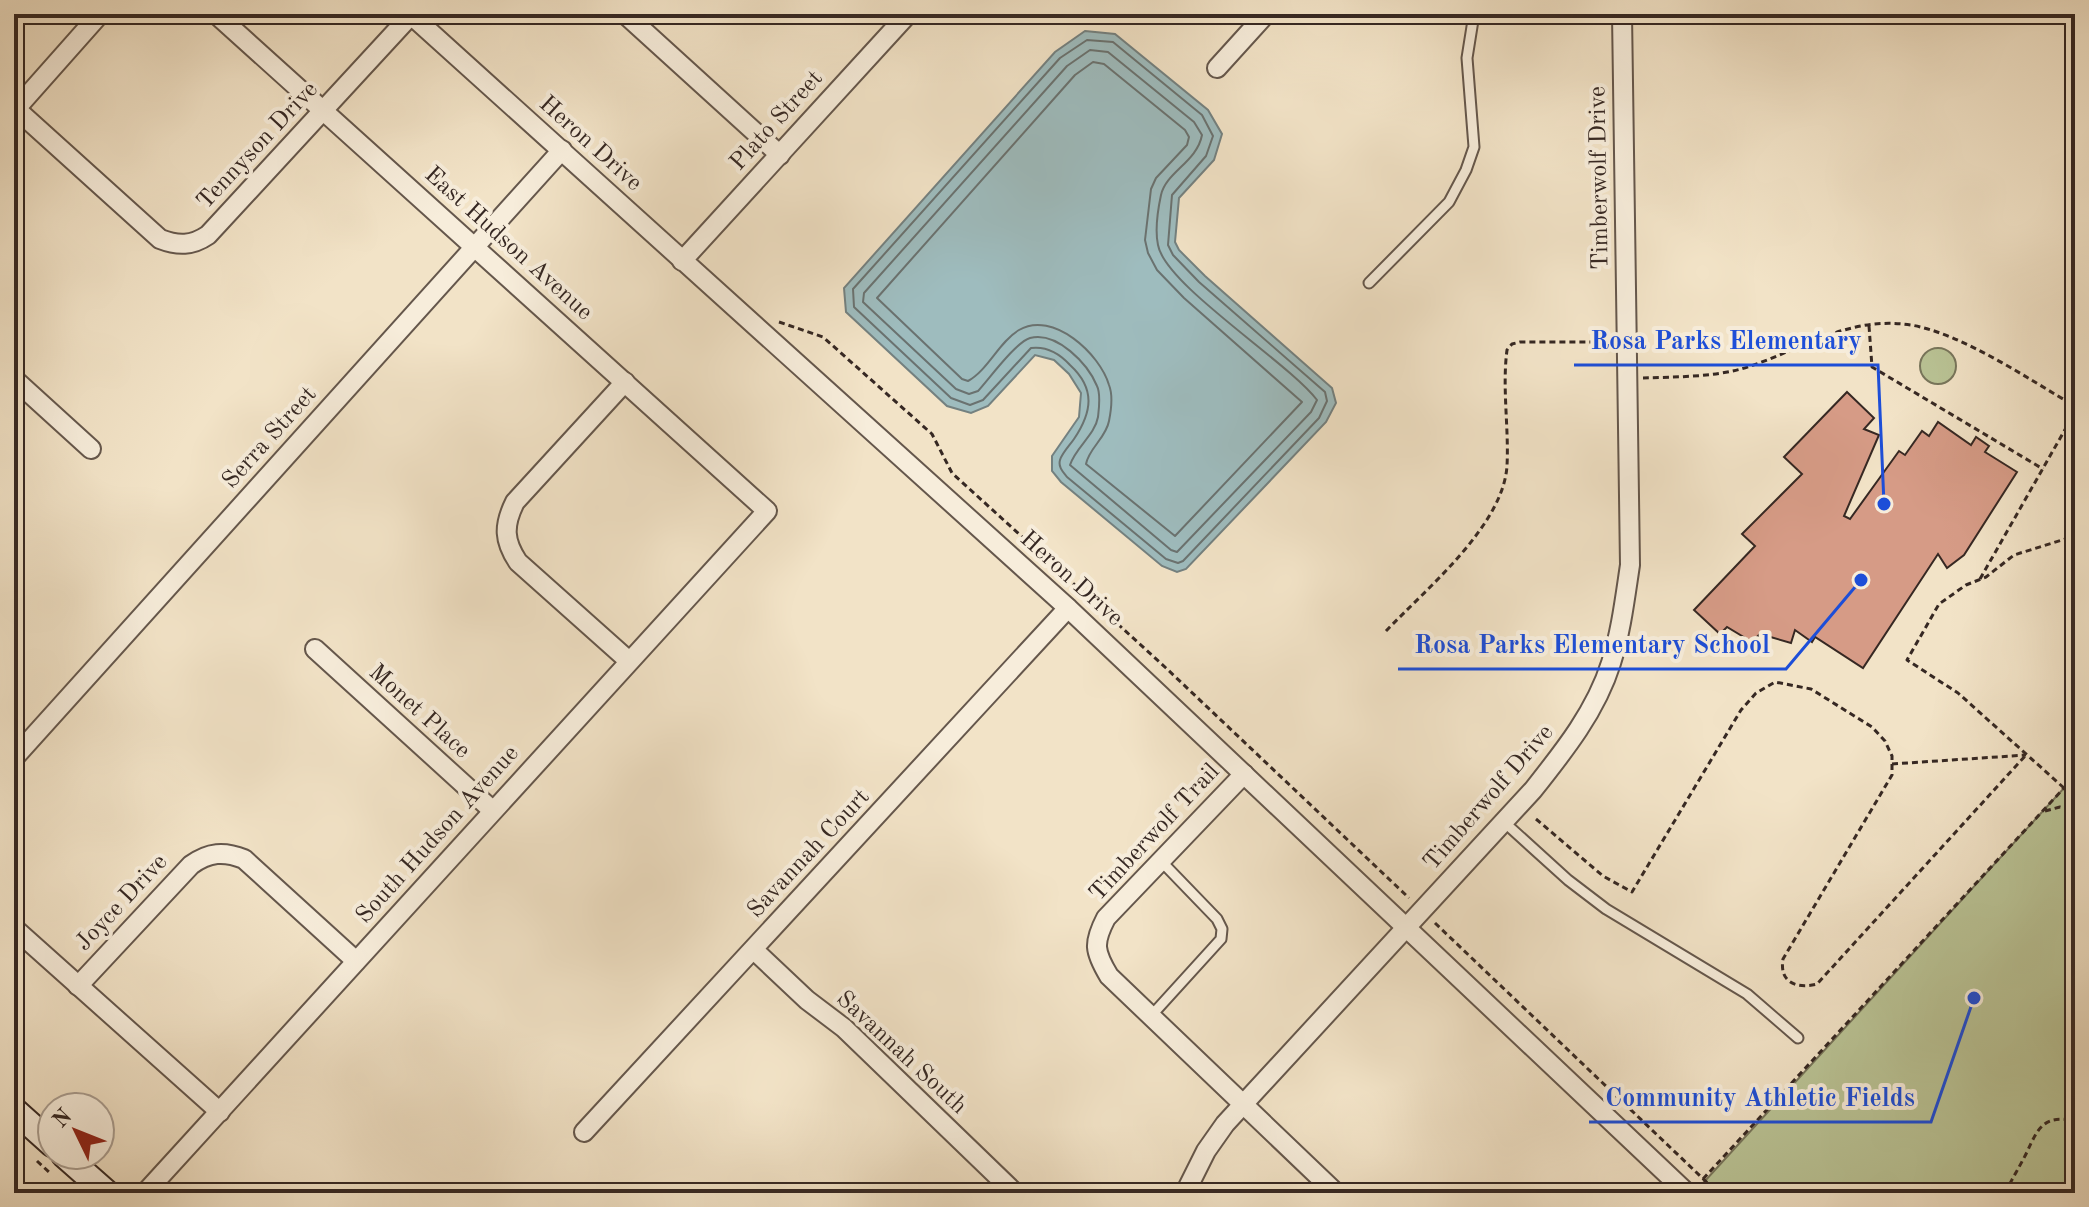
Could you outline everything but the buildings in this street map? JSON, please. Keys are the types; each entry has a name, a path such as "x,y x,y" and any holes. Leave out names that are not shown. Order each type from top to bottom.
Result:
{"street":[{"path":"15,110 100,14"},
{"name":"East Hudson Avenue","path":"216,14 767,511"},
{"name":"Tennyson Drive","path":"15,110 160,239 171,244 198,242 208,235 411,14"},
{"name":"Heron Drive","path":"411,14 1068,608 1687,1193"},
{"path":"625,14 780,155"},
{"name":"Plato Street","path":"682,261 908,14"},
{"path":"1217,68 1266,14"},
{"name":"Timberwolf Drive","path":"1185,1193 1206,1151 1243,1104 1504,822 1565,750 1589,711 1611,665 1630,565 1622,14"},
{"name":"Serra Street","path":"14,758 562,150"},
{"path":"14,379 91,449"},
{"path":"625,382 515,502 505,533 509,548 518,562 629,661"},
{"name":"South Hudson Avenue","path":"145,1193 767,511"},
{"name":"Savannah Court","path":"584,1132 1068,608"},
{"name":"Monet Place","path":"315,649 492,810"},
{"name":"Timberwolf Trail","path":"1244,774 1106,918 1098,935 1096,951 1109,976 1336,1193"},
{"name":"Joyce Drive","path":"78,986 191,865 203,856 217,854 231,854 244,859 356,961"},
{"path":"14,928 220,1112"},
{"name":"Savannah South","path":"754,950 807,1000 844,1028 1015,1193"},
{"path":"14,1110 36,1141"},
{"path":"69,1171 107,1193"}],"lane":[{"path":"1369,283 1449,202 1466,170 1474,147 1467,58 1474,14"},
{"path":"1504,822 1593,900 1734,985 1798,1038"},
{"path":"1151,1016 1221,939 1222,929 1217,919 1161,861"}],"path":[{"path":"775,320 823,337 932,434 952,473 1166,668 1404,894"},
{"path":"1869,325 1872,367 2043,469"},
{"path":"1643,378 1739,369 1843,328 1910,325 1948,336 2075,406"},
{"path":"1386,631 1483,529 1500,495 1507,470 1507,350 1512,344 1520,342 1603,342"},
{"path":"1980,579 2075,412"},
{"path":"2064,788 1958,693 1907,660 1939,604 2014,555 2075,536"},
{"path":"1536,819 1603,876 1632,892 1741,710 1756,693 1775,682 1811,689 1872,727 1885,741 1892,756 1892,775 1783,959 1781,968 1785,978 1805,987 1817,984 2026,755"},
{"path":"1892,764 2026,755"},
{"path":"1703,1179 2075,777"},
{"path":"2075,777 2075,797"},
{"path":"2042,813 2060,807 2075,811"},
{"path":"1437,925 1718,1193"},
{"path":"2005,1193 2041,1125 2053,1120 2075,1121"},
{"path":"2072,1193 2075,1188"}],"green space":[{"path":"1938,348 1950,354 1956,366 1950,378 1938,384 1926,378 1920,366 1926,354"},
{"path":"2075,776 2075,1193 1716,1193 1704,1182"}],"water":[{"path":"1085,31 1115,34 1208,110 1222,134 1214,160 1179,198 1175,242 1205,276 1332,388 1336,403 1326,422 1186,569 1177,572 1162,566 1061,482 1052,471 1052,456 1079,417 1081,393 1069,374 1054,360 1035,355 988,406 971,413 947,406 846,312 844,288 1055,52"}],"place":[{"name":"Rosa Parks Elementary","path":"1884,504"},
{"name":"Rosa Parks Elementary School","path":"1861,580"},
{"name":"Community Athletic Fields","path":"1974,998"}]}
